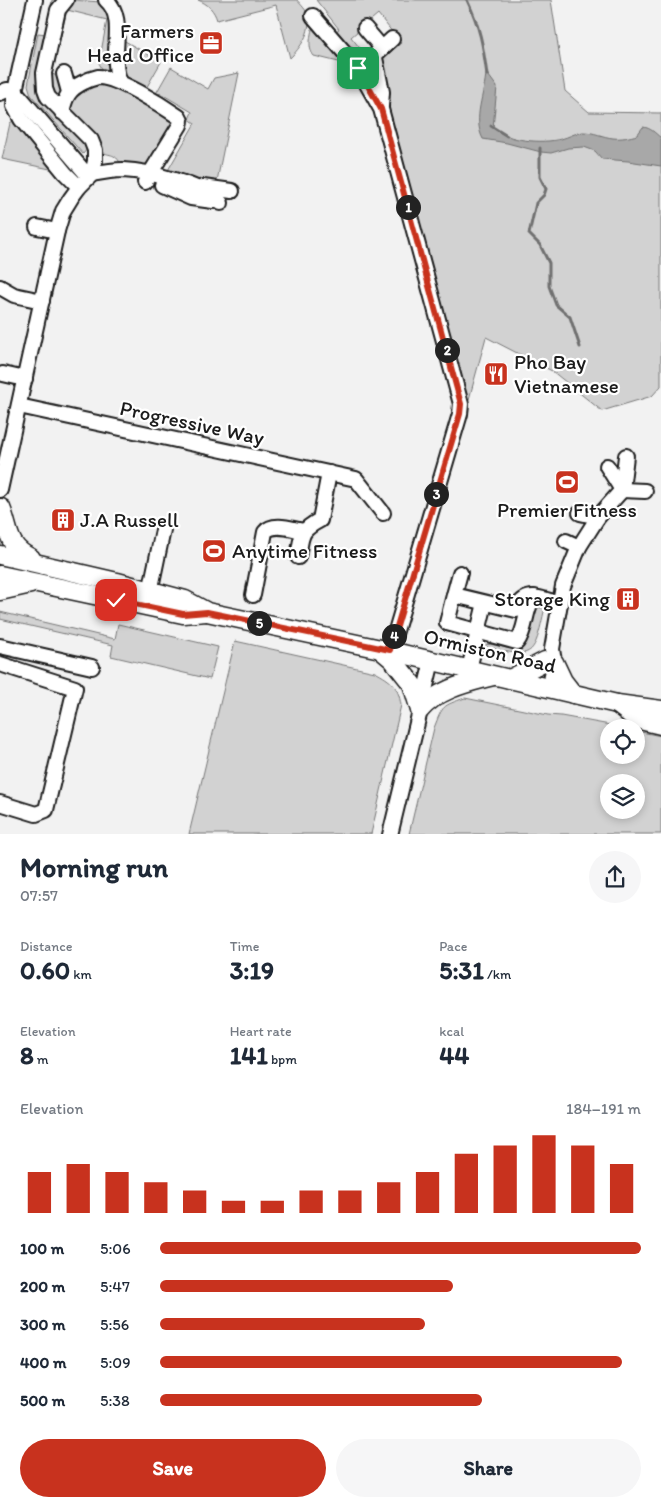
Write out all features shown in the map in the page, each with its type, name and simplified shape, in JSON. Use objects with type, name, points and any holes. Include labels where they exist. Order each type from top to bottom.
[{"type":"main road","points":[[0,505],[11,542],[15,548],[20,553],[47,566]]},
{"type":"main road","name":"Ormiston Road","points":[[0,555],[185,600],[207,612]]},
{"type":"main road","name":"Ormiston Road","points":[[0,575],[183,614],[207,612],[384,649],[617,704],[661,710]]},
{"type":"main road","points":[[0,591],[36,582]]},
{"type":"main road","points":[[384,649],[412,684],[420,710]]},
{"type":"main road","points":[[420,710],[428,701],[450,689],[503,677],[550,657],[562,681],[573,694]]},
{"type":"main road","name":"Ormiston Road","points":[[617,704],[636,719],[661,724]]},
{"type":"street","points":[[35,0],[15,91],[14,106],[22,119],[78,187]]},
{"type":"street","points":[[0,490],[6,434],[19,406],[57,231],[63,211],[78,187],[91,175],[95,156],[91,140],[48,97],[45,89],[44,73],[58,10],[66,0]]},
{"type":"street","points":[[106,0],[113,6],[116,13],[115,62],[120,82]]},
{"type":"street","points":[[313,16],[358,68],[381,109],[461,404],[460,414],[384,649]]},
{"type":"street","points":[[365,28],[387,43],[376,54],[375,63],[382,92],[381,109]]},
{"type":"street","points":[[64,74],[69,92]]},
{"type":"street","points":[[62,112],[65,97],[69,92],[79,84],[98,77],[120,82],[181,118],[180,126],[148,177]]},
{"type":"street","points":[[0,93],[7,90],[15,91],[91,175],[148,177],[197,187],[232,191]]},
{"type":"street","points":[[148,177],[191,198],[217,202],[214,195],[197,187]]},
{"type":"street","points":[[37,227],[57,231]]},
{"type":"street","points":[[0,287],[7,296],[42,301]]},
{"type":"street","points":[[3,374],[25,379]]},
{"type":"street","name":"Progressive Way","points":[[19,406],[356,479],[383,513]]},
{"type":"street","points":[[545,687],[562,586],[573,544],[622,490],[626,456]]},
{"type":"street","points":[[607,466],[622,490]]},
{"type":"street","points":[[298,557],[303,532],[308,526],[320,520],[328,474]]},
{"type":"street","points":[[622,490],[645,491]]},
{"type":"street","points":[[580,513],[598,517]]},
{"type":"street","points":[[253,596],[265,532],[275,526],[303,532]]},
{"type":"street","points":[[150,592],[163,530]]},
{"type":"street","points":[[460,572],[447,623],[514,641],[519,640],[529,603],[534,597]]},
{"type":"street","points":[[454,596],[516,610],[519,603],[525,598],[534,597],[560,604]]},
{"type":"street","points":[[469,669],[485,603]]},
{"type":"street","points":[[0,646],[92,667]]},
{"type":"street","points":[[390,834],[432,661]]},
{"type":"street","points":[[0,664],[74,688],[46,810],[36,814],[0,803]]},
{"type":"shaded area","points":[[52,0],[60,0],[41,76],[83,135],[88,148],[83,154],[31,95],[28,85],[38,33],[46,34]]},
{"type":"shaded area","points":[[72,0],[101,2],[112,17],[109,63],[112,70],[109,74],[102,69],[99,63],[107,20],[67,10],[52,74],[60,77],[63,89],[60,104],[50,90],[48,70],[62,10]]},
{"type":"shaded area","points":[[198,0],[297,0],[307,14],[309,22],[307,34],[290,58],[276,5],[217,20],[210,8]]},
{"type":"shaded area","points":[[316,0],[551,0],[565,91],[589,112],[661,113],[661,386],[652,396],[602,411],[552,371],[486,337],[468,403],[386,117],[380,61],[401,43],[378,14],[351,37],[368,58],[379,95],[332,34],[339,29]]},
{"type":"shaded area","points":[[314,20],[351,65],[314,56],[310,44]]},
{"type":"shaded area","points":[[125,41],[161,62],[144,92],[121,75],[120,49]]},
{"type":"shaded area","points":[[171,67],[208,89],[214,78],[239,73],[216,186],[157,173],[167,172],[195,123],[189,119],[192,112],[160,93],[156,98],[154,97]]},
{"type":"shaded area","points":[[486,72],[497,87],[493,128],[499,132],[516,139],[544,141],[561,139],[583,132],[613,138],[625,138],[637,135],[643,127],[653,131],[661,138],[661,166],[602,159],[595,151],[584,147],[568,148],[551,153],[483,139],[480,131],[479,114]]},
{"type":"shaded area","points":[[100,84],[113,86],[172,121],[173,125],[147,166],[139,168],[122,166],[114,156],[103,152],[96,146],[69,111],[69,103],[79,93],[86,88]]},
{"type":"shaded area","points":[[13,121],[55,170],[2,159],[10,123]]},
{"type":"shaded area","points":[[539,605],[545,607],[534,646],[528,651],[512,653],[482,646],[491,644],[509,649],[518,648],[532,608]]},
{"type":"shaded area","points":[[0,612],[115,639],[118,624],[218,647],[210,679],[111,656],[113,645],[0,619]]},
{"type":"shaded area","points":[[235,641],[375,672],[386,678],[396,689],[401,705],[371,834],[189,834]]},
{"type":"shaded area","points":[[465,698],[548,715],[600,723],[600,764],[645,764],[645,733],[661,736],[661,834],[409,834],[434,728],[439,715],[447,705]]},
{"type":"waterway","points":[[467,0],[480,36],[487,75]]},
{"type":"waterway","points":[[491,126],[507,136]]},
{"type":"waterway","points":[[540,148],[540,177],[546,189],[544,195],[536,203],[529,234],[540,245],[549,263],[549,286],[556,305],[570,317],[580,347]]},
{"type":"place","name":"Farmers Head Office","points":[[211,43]]},
{"type":"place","name":"Pho Bay Vietnamese","points":[[496,374]]},
{"type":"place","name":"Premier Fitness","points":[[567,482]]},
{"type":"place","name":"J.A Russell","points":[[63,520]]},
{"type":"place","name":"Anytime Fitness","points":[[214,551]]},
{"type":"place","name":"Storage King","points":[[628,599]]},
{"type":"route","points":[[116,600],[183,614],[207,612],[390,650],[460,414],[461,404],[381,109],[358,68]]}]
